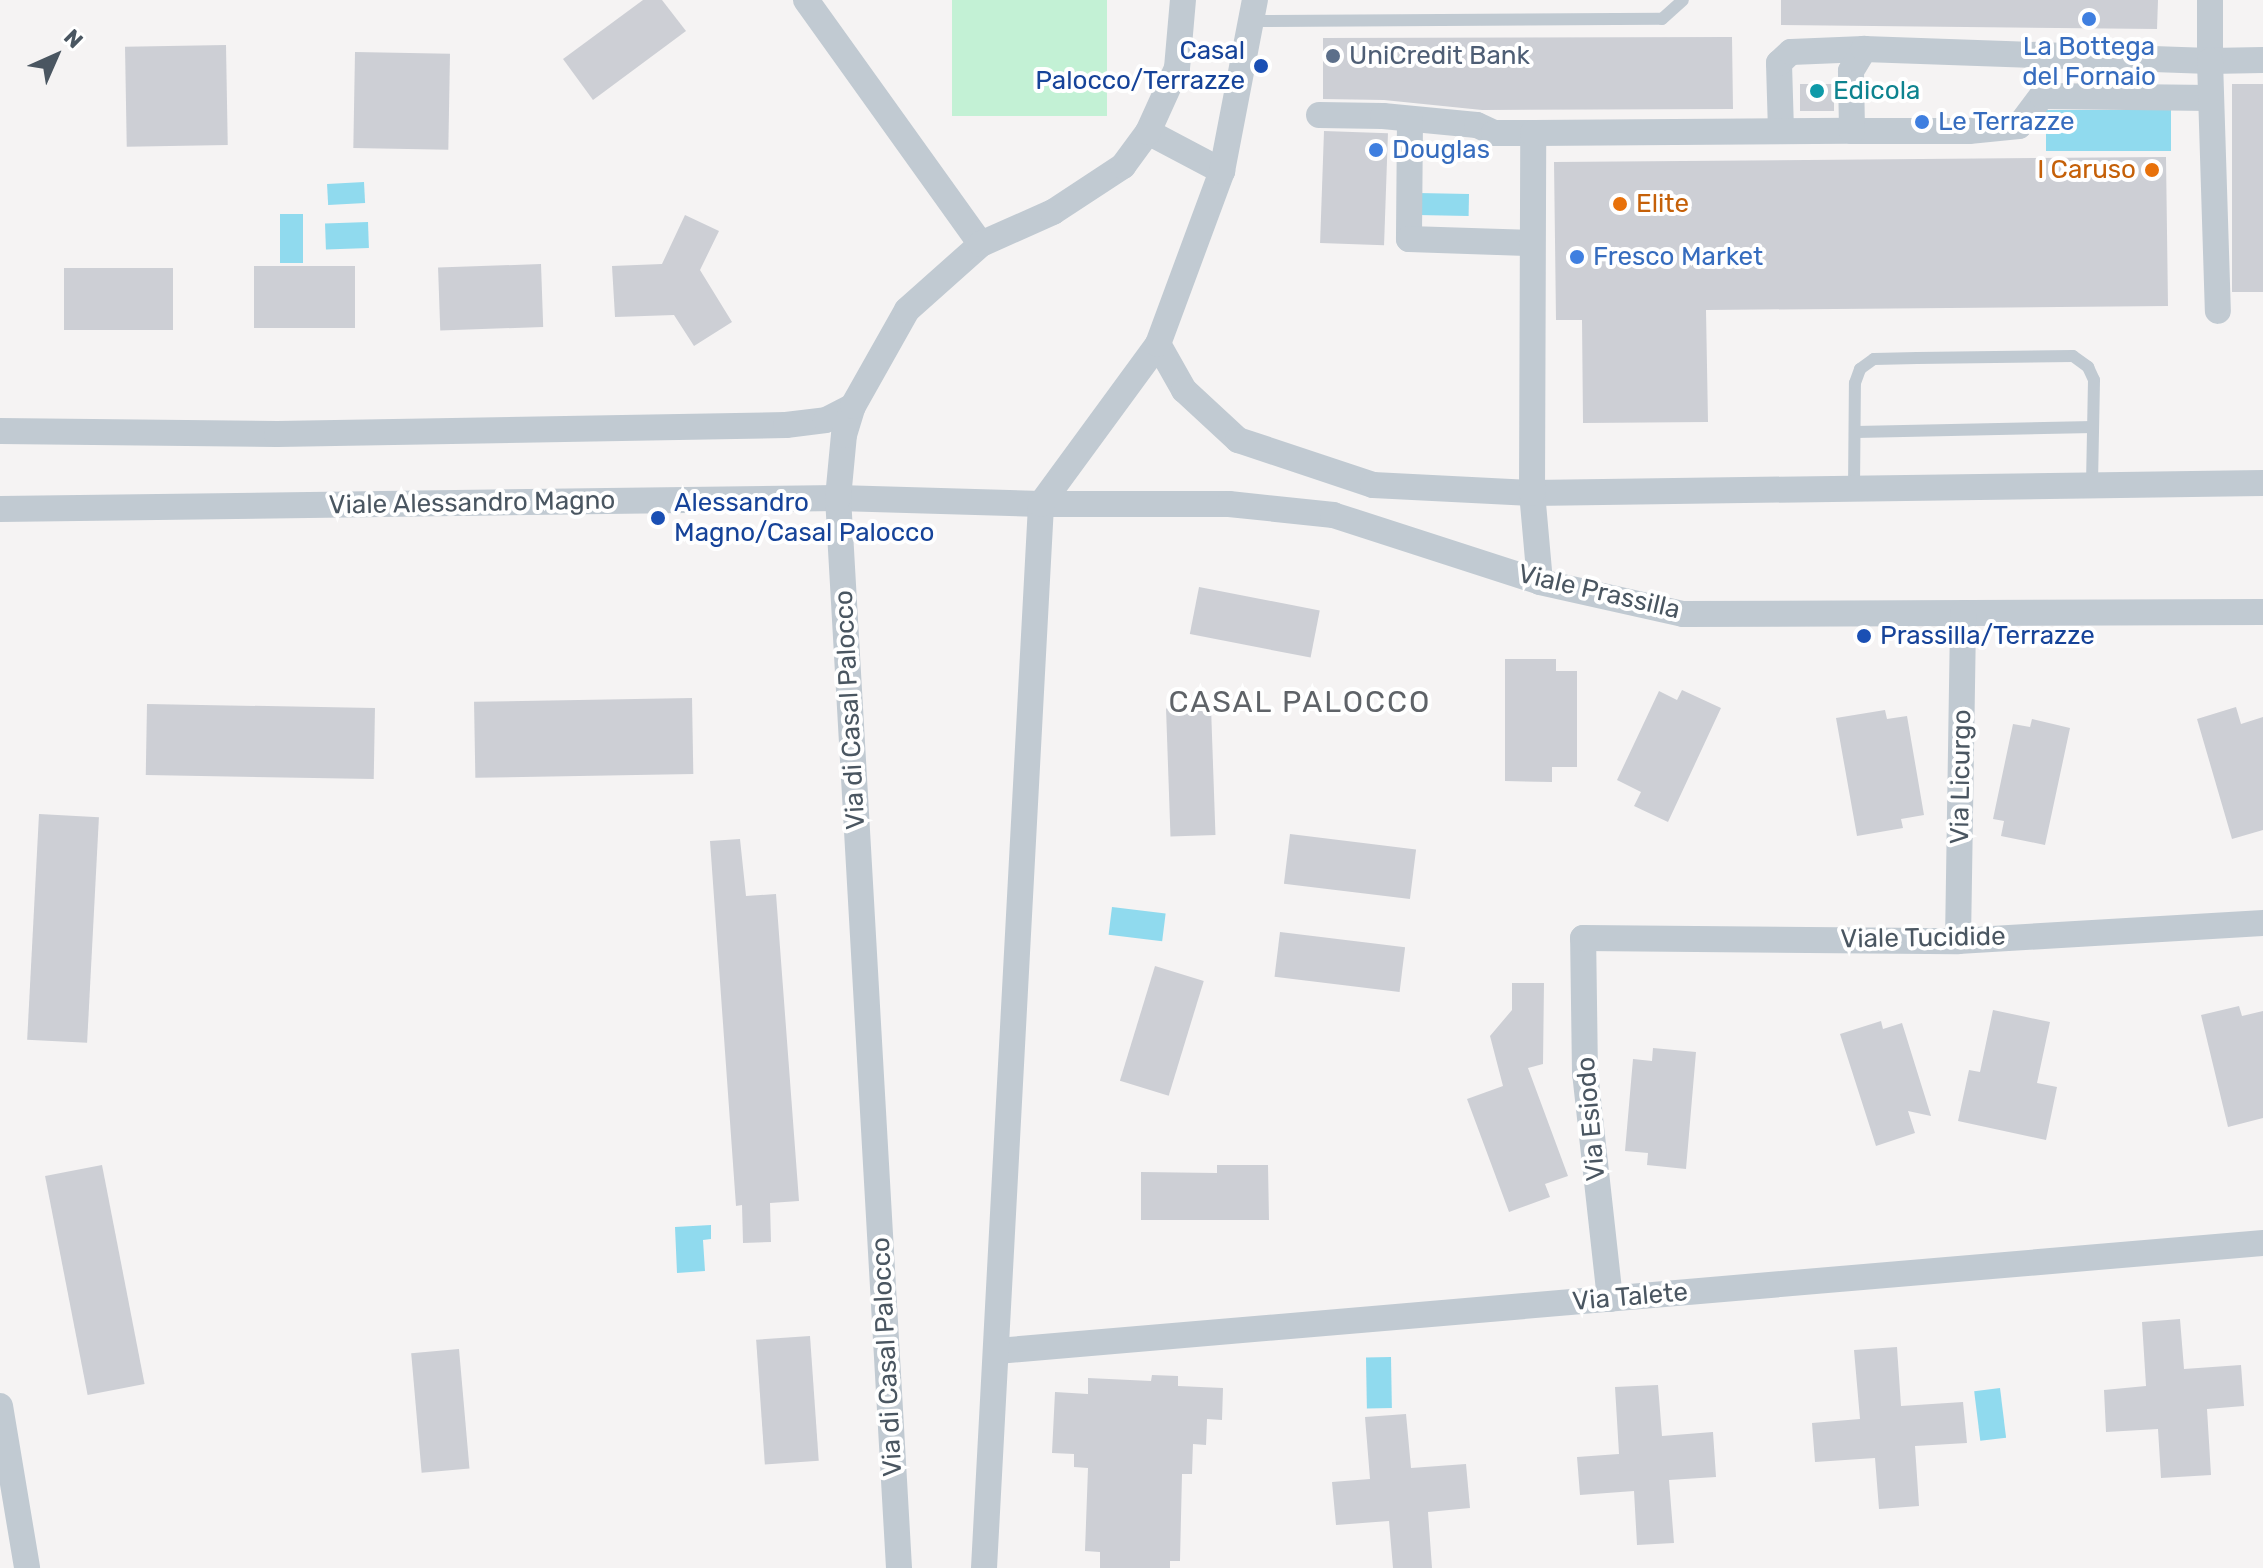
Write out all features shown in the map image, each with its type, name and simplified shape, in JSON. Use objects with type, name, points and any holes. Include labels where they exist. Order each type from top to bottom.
[{"type":"street","points":[[806,0],[981,244]]},
{"type":"street","name":"Via di Casal Palocco","points":[[899,1568],[838,498],[844,435],[853,406],[907,310],[981,244],[1053,212],[1123,166],[1148,132],[1177,68],[1183,0]]},
{"type":"street","points":[[2210,0],[2218,311]]},
{"type":"street","points":[[984,1568],[1041,504],[1158,344],[1222,171],[1254,10]]},
{"type":"street","points":[[1852,131],[1851,71],[1864,49]]},
{"type":"street","points":[[1781,131],[1779,63],[1791,52],[1864,49],[2210,61],[2263,60]]},
{"type":"street","points":[[1319,115],[1477,125],[1494,133],[1969,131],[2019,126],[2042,96],[2211,98]]},
{"type":"street","points":[[1410,119],[1409,239],[1532,243]]},
{"type":"street","points":[[1148,132],[1222,171]]},
{"type":"street","points":[[1533,133],[1532,493],[1540,582]]},
{"type":"street","points":[[1158,344],[1184,390],[1238,440],[1373,485],[1532,493],[2263,483]]},
{"type":"street","points":[[0,431],[277,434],[786,425],[826,420],[853,406]]},
{"type":"street","name":"Viale Alessandro Magno","points":[[0,509],[838,498],[1041,504]]},
{"type":"street","name":"Viale Prassilla","points":[[1041,504],[1229,504],[1333,515],[1540,582],[1683,614],[2263,612]]},
{"type":"street","name":"Via Licurgo","points":[[1958,941],[1963,613]]},
{"type":"street","name":"Viale Tucidide","points":[[1583,938],[1958,941],[2263,923]]},
{"type":"street","name":"Via Esiodo","points":[[1583,938],[1585,1074],[1610,1299]]},
{"type":"street","name":"Via Talete","points":[[997,1351],[2263,1243]]},
{"type":"street","points":[[0,1406],[27,1568]]},
{"type":"lane","points":[[1254,10],[1662,19],[1683,0]]},
{"type":"lane","points":[[1854,489],[1855,383],[1860,369],[1874,359],[2073,356],[2088,367],[2094,380],[2092,486]]},
{"type":"lane","points":[[1856,432],[2093,427]]},
{"type":"green space","points":[[952,0],[1107,0],[1107,116],[952,116]]},
{"type":"water","points":[[2046,110],[2171,110],[2171,151],[2046,151]]},
{"type":"water","points":[[364,182],[365,203],[328,205],[327,184]]},
{"type":"water","points":[[1418,193],[1469,194],[1469,216],[1418,215]]},
{"type":"water","points":[[280,214],[303,214],[303,263],[280,263]]},
{"type":"water","points":[[368,222],[369,248],[326,249],[325,224]]},
{"type":"water","points":[[1112,907],[1166,914],[1162,941],[1109,935]]},
{"type":"water","points":[[711,1225],[711,1239],[703,1240],[705,1271],[677,1273],[675,1227]]},
{"type":"water","points":[[1366,1357],[1391,1357],[1392,1408],[1367,1408]]},
{"type":"water","points":[[2000,1388],[2006,1438],[1980,1441],[1974,1391]]},
{"type":"building","points":[[643,0],[662,0],[686,31],[593,100],[563,59]]},
{"type":"building","points":[[1781,0],[2158,0],[2157,29],[1781,25]]},
{"type":"building","points":[[1732,37],[1733,109],[1482,110],[1384,100],[1323,99],[1323,38]]},
{"type":"building","points":[[226,45],[228,145],[127,147],[125,47]]},
{"type":"building","points":[[355,52],[450,54],[448,150],[353,148]]},
{"type":"building","name":"Edicola","points":[[1800,84],[1834,84],[1834,111],[1800,111]]},
{"type":"building","points":[[2232,84],[2263,84],[2263,292],[2232,292]]},
{"type":"building","points":[[1324,131],[1388,133],[1384,245],[1320,243]]},
{"type":"building","points":[[2166,157],[2168,306],[1706,310],[1708,422],[1583,423],[1582,320],[1556,320],[1554,162]]},
{"type":"building","points":[[685,215],[719,231],[700,270],[732,322],[694,346],[674,315],[615,317],[612,266],[662,264]]},
{"type":"building","points":[[541,264],[543,327],[440,331],[438,268]]},
{"type":"building","points":[[254,266],[355,266],[355,328],[254,328]]},
{"type":"building","points":[[64,268],[173,268],[173,330],[64,330]]},
{"type":"building","points":[[1199,587],[1320,610],[1311,658],[1190,634]]},
{"type":"building","points":[[1505,659],[1556,659],[1556,671],[1577,671],[1577,767],[1552,767],[1552,782],[1505,781]]},
{"type":"building","points":[[1682,690],[1721,708],[1668,822],[1634,806],[1641,792],[1617,780],[1659,691],[1677,700]]},
{"type":"building","points":[[692,698],[693,774],[475,778],[474,702]]},
{"type":"building","points":[[147,704],[375,708],[374,779],[146,775]]},
{"type":"building","points":[[1211,707],[1215,835],[1170,836],[1166,709]]},
{"type":"building","points":[[2236,707],[2241,724],[2263,717],[2263,830],[2232,839],[2197,719]]},
{"type":"building","points":[[1885,710],[1887,719],[1907,716],[1924,815],[1901,819],[1903,828],[1857,836],[1836,718]]},
{"type":"building","points":[[2032,719],[2070,728],[2045,845],[2001,836],[2004,821],[1993,819],[2013,724],[2030,727]]},
{"type":"building","points":[[39,814],[99,817],[87,1043],[27,1040]]},
{"type":"building","points":[[1290,834],[1416,849],[1410,899],[1284,884]]},
{"type":"building","points":[[740,839],[746,896],[776,894],[799,1201],[770,1203],[771,1242],[743,1243],[742,1205],[736,1206],[710,841]]},
{"type":"building","points":[[1280,932],[1405,947],[1400,992],[1275,977]]},
{"type":"building","points":[[1155,966],[1204,981],[1169,1096],[1120,1081]]},
{"type":"building","points":[[1512,983],[1544,983],[1543,1064],[1528,1068],[1568,1176],[1545,1184],[1550,1197],[1509,1212],[1467,1099],[1503,1086],[1490,1036],[1512,1010]]},
{"type":"building","points":[[2239,1006],[2242,1016],[2263,1011],[2263,1118],[2228,1127],[2201,1015]]},
{"type":"building","points":[[1993,1010],[2050,1022],[2037,1083],[2057,1087],[2046,1140],[1958,1121],[1969,1070],[1980,1072]]},
{"type":"building","points":[[1881,1021],[1883,1029],[1902,1023],[1931,1116],[1908,1111],[1915,1133],[1876,1146],[1840,1034]]},
{"type":"building","points":[[1653,1048],[1696,1052],[1686,1169],[1647,1165],[1648,1153],[1625,1151],[1633,1059],[1652,1061]]},
{"type":"building","points":[[102,1165],[145,1384],[88,1395],[45,1176]]},
{"type":"building","points":[[1217,1165],[1268,1165],[1269,1220],[1141,1220],[1141,1172],[1217,1173]]},
{"type":"building","points":[[2180,1319],[2184,1369],[2241,1365],[2244,1406],[2207,1409],[2211,1475],[2161,1478],[2158,1429],[2106,1432],[2104,1390],[2146,1386],[2142,1322]]},
{"type":"building","points":[[810,1336],[819,1461],[765,1464],[756,1340]]},
{"type":"building","points":[[1897,1347],[1901,1406],[1963,1402],[1967,1443],[1915,1446],[1919,1506],[1879,1509],[1875,1458],[1815,1462],[1812,1423],[1860,1419],[1854,1350]]},
{"type":"building","points":[[459,1349],[469,1469],[422,1473],[411,1353]]},
{"type":"building","points":[[1152,1375],[1178,1376],[1178,1386],[1223,1388],[1222,1420],[1207,1419],[1206,1445],[1193,1444],[1192,1474],[1182,1474],[1180,1561],[1170,1561],[1170,1568],[1100,1568],[1100,1552],[1085,1551],[1088,1468],[1074,1467],[1074,1454],[1052,1453],[1055,1392],[1088,1394],[1088,1378],[1151,1381]]},
{"type":"building","points":[[1658,1385],[1662,1436],[1713,1432],[1716,1477],[1669,1480],[1674,1543],[1637,1545],[1634,1491],[1580,1495],[1577,1457],[1619,1454],[1615,1387]]},
{"type":"building","points":[[1406,1414],[1411,1468],[1466,1464],[1470,1508],[1428,1512],[1432,1568],[1393,1568],[1389,1521],[1336,1525],[1332,1482],[1370,1479],[1365,1417]]},
{"type":"place","name":"La Bottega del Fornaio","points":[[2089,19]]},
{"type":"place","name":"UniCredit Bank","points":[[1333,56]]},
{"type":"place","name":"Casal Palocco/Terrazze","points":[[1261,66]]},
{"type":"place","name":"Edicola","points":[[1817,91]]},
{"type":"place","name":"Le Terrazze","points":[[1922,122]]},
{"type":"place","name":"Douglas","points":[[1376,150]]},
{"type":"place","name":"I Caruso","points":[[2152,170]]},
{"type":"place","name":"Elite","points":[[1620,204]]},
{"type":"place","name":"Fresco Market","points":[[1577,257]]},
{"type":"place","name":"Alessandro Magno/Casal Palocco","points":[[658,518]]},
{"type":"place","name":"Prassilla/Terrazze","points":[[1864,636]]},
{"type":"district","name":"CASAL PALOCCO","points":[[1300,702]]}]
